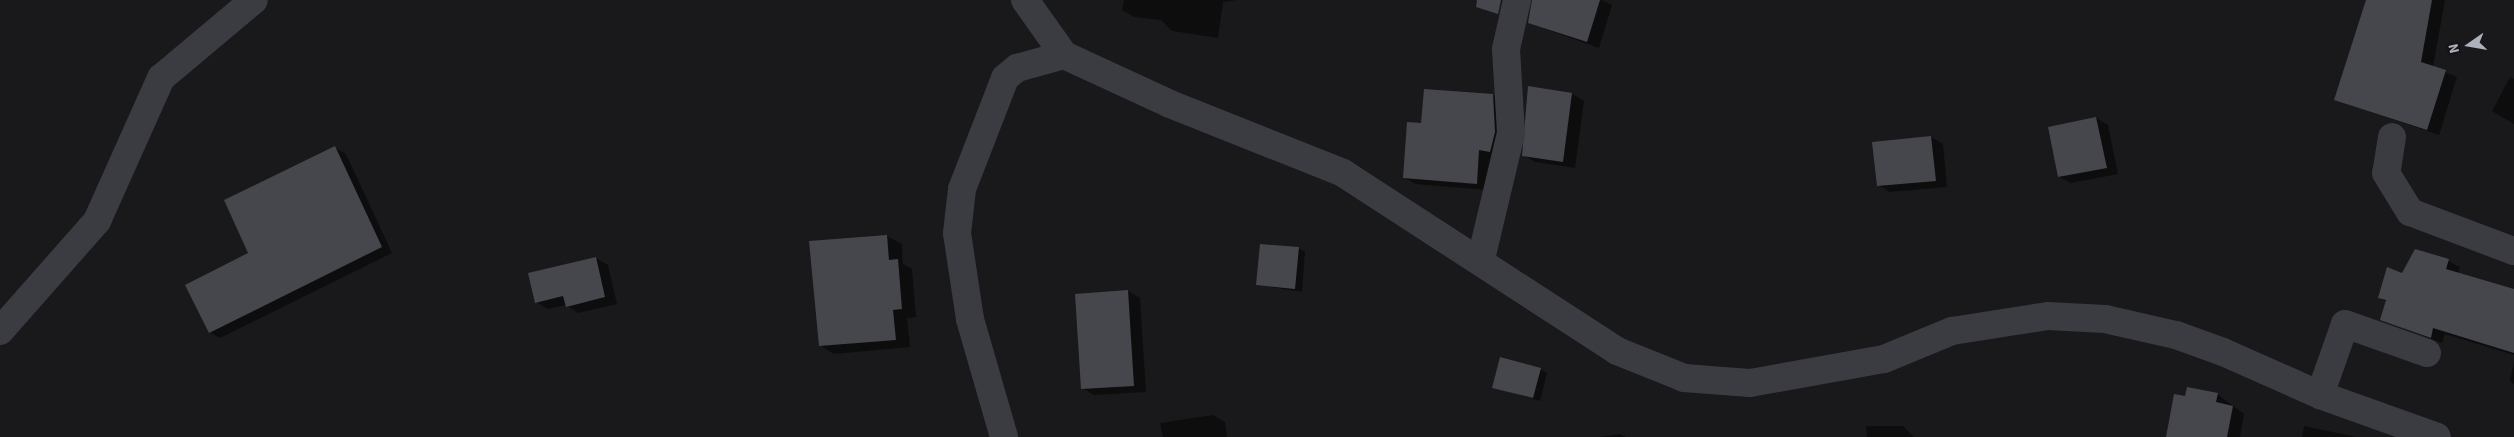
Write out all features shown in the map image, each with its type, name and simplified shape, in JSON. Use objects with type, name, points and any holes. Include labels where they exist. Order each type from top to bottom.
[{"type":"street","points":[[0,331],[97,221],[161,78],[254,0]]},
{"type":"street","points":[[1024,0],[1064,55],[1170,104],[1343,173],[1481,259],[1618,351],[1684,378],[1750,383],[1884,359],[1952,331],[2048,316],[2105,319],[2176,335],[2320,395],[2437,437]]},
{"type":"street","points":[[1481,259],[1511,133],[1506,49],[1517,0]]},
{"type":"street","points":[[1004,437],[970,319],[957,233],[962,188],[1005,78],[1017,68],[1064,55]]},
{"type":"street","points":[[2392,137],[2386,173],[2410,212],[2514,251]]},
{"type":"street","points":[[2320,395],[2345,324],[2427,353]]},
{"type":"building","points":[[1477,0],[1501,0],[1498,14],[1476,7]]},
{"type":"building","points":[[1532,0],[1600,0],[1587,42],[1528,23]]},
{"type":"building","points":[[2366,0],[2432,0],[2421,62],[2446,70],[2427,130],[2334,100]]},
{"type":"building","points":[[1528,86],[1572,93],[1563,162],[1522,156]]},
{"type":"building","points":[[1424,89],[1493,94],[1495,132],[1490,152],[1479,150],[1477,184],[1403,178],[1407,122],[1421,123]]},
{"type":"building","points":[[2096,117],[2107,168],[2058,177],[2048,127]]},
{"type":"building","points":[[1931,136],[1936,181],[1877,186],[1872,142]]},
{"type":"building","points":[[335,146],[382,247],[209,333],[185,285],[248,253],[224,200]]},
{"type":"building","points":[[887,235],[889,260],[898,259],[902,309],[893,310],[896,340],[819,346],[809,241]]},
{"type":"building","points":[[1260,244],[1299,247],[1295,289],[1256,285]]},
{"type":"building","points":[[2415,249],[2449,259],[2446,269],[2514,289],[2514,353],[2433,328],[2431,338],[2380,320],[2386,300],[2378,298],[2387,267],[2402,273]]},
{"type":"building","points":[[596,257],[605,297],[566,307],[563,296],[535,303],[528,273]]},
{"type":"building","points":[[1128,290],[1134,386],[1081,389],[1075,294]]},
{"type":"building","points":[[1500,357],[1541,368],[1533,398],[1492,388]]},
{"type":"building","points":[[2187,387],[2218,393],[2216,402],[2233,406],[2227,437],[2166,437],[2174,394],[2185,396]]}]
